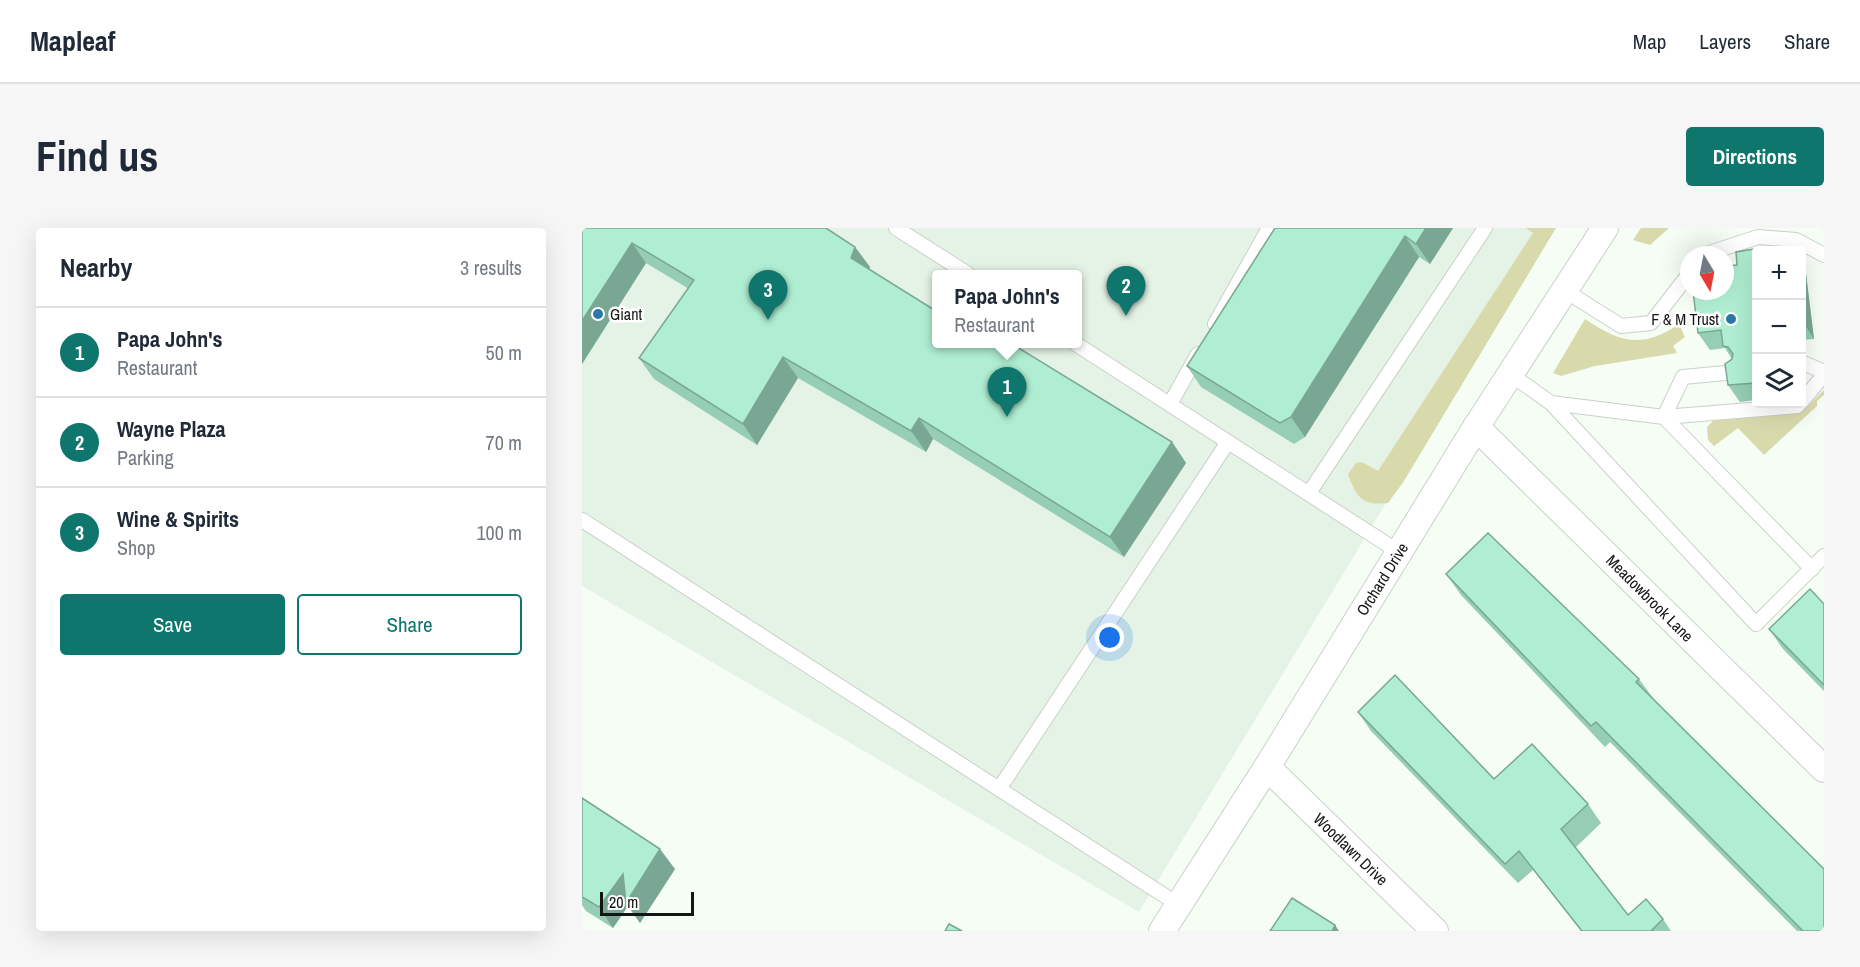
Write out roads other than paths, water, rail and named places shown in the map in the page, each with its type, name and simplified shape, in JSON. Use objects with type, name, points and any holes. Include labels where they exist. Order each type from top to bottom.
[{"type":"street","name":"Orchard Drive","points":[[1162,931],[1267,767],[1476,427],[1605,228]]},
{"type":"street","name":"Meadowbrook Lane","points":[[1476,427],[1824,770]]},
{"type":"street","name":"Woodlawn Drive","points":[[1267,767],[1435,931]]},
{"type":"lane","points":[[896,228],[962,270]]},
{"type":"lane","points":[[1170,404],[1269,228]]},
{"type":"lane","points":[[1309,493],[1485,228]]},
{"type":"lane","points":[[1730,246],[1758,237],[1796,240],[1824,255]]},
{"type":"lane","points":[[1564,290],[1621,326],[1651,323],[1680,286]]},
{"type":"lane","points":[[1082,348],[1399,552]]},
{"type":"lane","points":[[1806,364],[1824,374],[1806,395]]},
{"type":"lane","points":[[1664,417],[1683,377],[1736,372]]},
{"type":"lane","points":[[1510,374],[1551,403],[1756,624],[1824,556]]},
{"type":"lane","points":[[1551,403],[1664,417],[1773,408]]},
{"type":"lane","points":[[1664,417],[1812,569]]},
{"type":"lane","points":[[999,789],[1228,442]]},
{"type":"lane","points":[[582,520],[1179,905]]},
{"type":"place","name":"Giant","points":[[598,314]]},
{"type":"place","name":"Wayne Plaza","points":[[1126,316]]},
{"type":"place","name":"F & M Trust","points":[[1731,319]]},
{"type":"place","name":"Wine & Spirits","points":[[768,320]]},
{"type":"place","name":"Papa John's","points":[[1007,417]]}]
